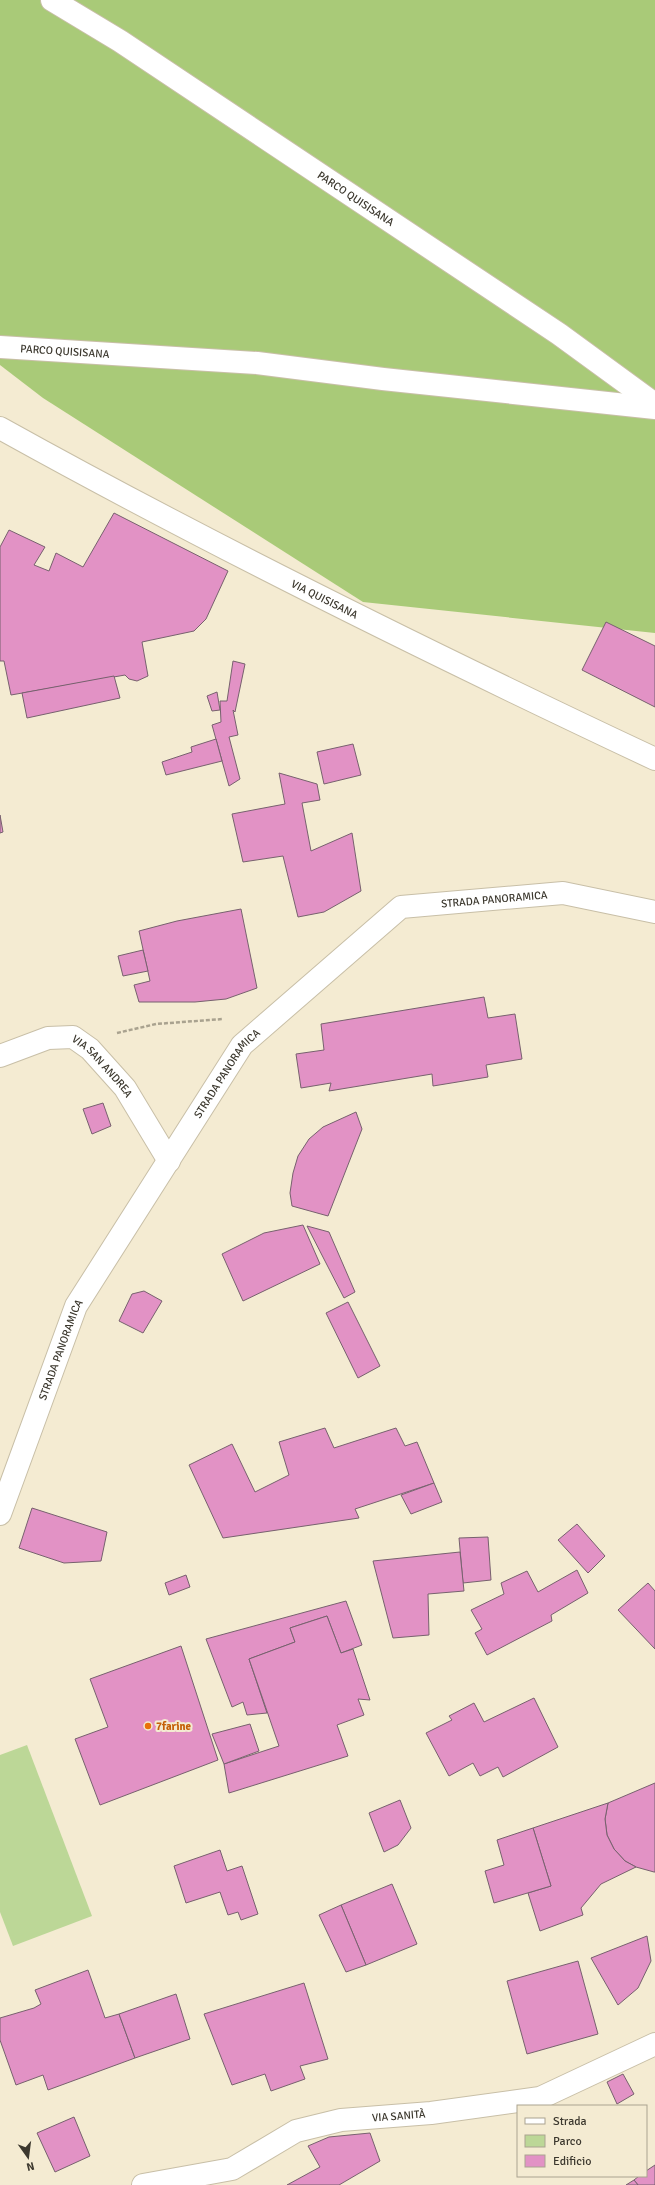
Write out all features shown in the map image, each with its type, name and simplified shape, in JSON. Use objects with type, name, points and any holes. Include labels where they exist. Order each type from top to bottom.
[{"type":"street","name":"PARCO QUISISANA","points":[[52,0],[120,41],[546,326],[655,404]]},
{"type":"street","name":"PARCO QUISISANA","points":[[0,347],[256,363],[383,379],[655,408]]},
{"type":"street","name":"VIA QUISISANA","points":[[0,428],[116,492],[349,611],[468,671],[655,759]]},
{"type":"street","name":"STRADA PANORAMICA","points":[[0,1514],[76,1306],[242,1045],[401,908],[563,893],[655,912]]},
{"type":"street","name":"VIA SAN ANDREA","points":[[0,1056],[48,1038],[73,1038],[80,1042],[90,1049],[125,1088],[169,1161]]},
{"type":"street","name":"VIA SANITÀ","points":[[143,2185],[214,2179],[296,2131],[334,2122],[431,2112],[540,2098],[655,2044]]},
{"type":"path","points":[[80,1042],[156,1024],[221,1020]]},
{"type":"green space","points":[[0,0],[655,0],[655,633],[363,602],[43,398],[0,365]]},
{"type":"green space","points":[[27,1745],[92,1916],[13,1946],[0,1912],[0,1755]]},
{"type":"building","points":[[114,513],[228,571],[206,619],[194,631],[142,642],[148,676],[137,681],[129,679],[125,675],[11,695],[4,661],[0,661],[0,547],[9,530],[45,547],[34,565],[49,571],[56,553],[83,567]]},
{"type":"building","points":[[606,622],[655,646],[655,707],[582,670]]},
{"type":"building","points":[[233,661],[245,664],[235,712],[233,710],[238,735],[229,737],[240,779],[229,786],[212,725],[221,722],[220,701],[227,701]]},
{"type":"building","points":[[114,676],[120,698],[27,718],[22,693]]},
{"type":"building","points":[[217,692],[220,710],[212,711],[207,696]]},
{"type":"building","points":[[216,739],[222,761],[166,775],[162,762],[192,752],[191,747]]},
{"type":"building","points":[[353,744],[361,775],[324,784],[317,752]]},
{"type":"building","points":[[279,773],[317,784],[320,800],[302,803],[311,851],[352,833],[361,891],[324,912],[298,917],[283,856],[243,862],[232,814],[285,804]]},
{"type":"building","points":[[0,815],[3,832],[0,833]]},
{"type":"building","points":[[241,909],[257,988],[226,999],[195,1002],[139,1002],[134,985],[150,981],[139,931],[177,921]]},
{"type":"building","points":[[143,950],[148,971],[123,976],[118,956]]},
{"type":"building","points":[[484,997],[488,1018],[515,1014],[522,1059],[486,1065],[488,1077],[433,1086],[432,1074],[329,1091],[331,1083],[301,1088],[296,1054],[324,1050],[321,1024]]},
{"type":"building","points":[[103,1103],[111,1126],[92,1134],[83,1109]]},
{"type":"building","points":[[356,1112],[362,1129],[328,1216],[292,1206],[290,1193],[293,1173],[298,1156],[309,1139],[323,1127]]},
{"type":"building","points":[[303,1225],[320,1264],[243,1301],[222,1254],[264,1233]]},
{"type":"building","points":[[307,1226],[329,1232],[355,1292],[344,1298]]},
{"type":"building","points":[[144,1291],[162,1301],[143,1333],[119,1321],[132,1294]]},
{"type":"building","points":[[348,1302],[380,1366],[358,1378],[326,1313]]},
{"type":"building","points":[[325,1428],[334,1448],[396,1428],[405,1446],[417,1442],[434,1483],[355,1509],[359,1518],[223,1538],[189,1465],[232,1444],[255,1492],[289,1475],[279,1442]]},
{"type":"building","points":[[434,1483],[442,1502],[411,1514],[401,1495]]},
{"type":"building","points":[[32,1508],[107,1532],[101,1561],[64,1563],[19,1548]]},
{"type":"building","points":[[577,1524],[605,1556],[588,1573],[558,1540]]},
{"type":"building","points":[[488,1537],[491,1580],[463,1583],[459,1538]]},
{"type":"building","points":[[460,1552],[464,1591],[428,1594],[429,1635],[393,1638],[373,1561]]},
{"type":"building","points":[[577,1570],[588,1593],[551,1615],[552,1621],[487,1655],[475,1633],[482,1629],[471,1610],[504,1594],[501,1583],[527,1571],[538,1592]]},
{"type":"building","points":[[186,1575],[190,1587],[169,1595],[165,1583]]},
{"type":"building","points":[[648,1583],[655,1591],[655,1649],[618,1610]]},
{"type":"building","points":[[346,1601],[362,1645],[341,1653],[327,1616],[290,1628],[295,1642],[249,1659],[267,1713],[247,1715],[243,1702],[232,1707],[206,1639]]},
{"type":"building","points":[[327,1616],[341,1653],[353,1649],[370,1700],[358,1699],[364,1715],[337,1725],[348,1756],[229,1793],[224,1764],[279,1746],[249,1659],[295,1642],[290,1628]]},
{"type":"building","points":[[181,1646],[218,1760],[100,1805],[75,1739],[108,1727],[90,1679]]},
{"type":"building","points":[[534,1698],[558,1747],[503,1777],[498,1767],[480,1776],[473,1763],[449,1776],[426,1733],[452,1720],[449,1716],[474,1703],[484,1722]]},
{"type":"building","points":[[250,1724],[259,1751],[224,1764],[212,1734]]},
{"type":"building","points":[[655,1783],[654,1872],[636,1867],[625,1861],[614,1849],[607,1835],[605,1819],[608,1803]]},
{"type":"building","points":[[400,1800],[411,1828],[398,1845],[384,1852],[369,1813]]},
{"type":"building","points":[[608,1803],[605,1819],[607,1835],[614,1849],[625,1861],[636,1867],[601,1884],[581,1908],[583,1915],[540,1931],[528,1893],[551,1886],[533,1828]]},
{"type":"building","points":[[533,1828],[551,1886],[494,1903],[485,1871],[504,1865],[497,1840]]},
{"type":"building","points":[[220,1850],[227,1871],[242,1866],[258,1914],[241,1920],[238,1912],[228,1915],[220,1892],[186,1903],[174,1866]]},
{"type":"building","points":[[392,1884],[417,1944],[366,1965],[341,1905]]},
{"type":"building","points":[[341,1905],[366,1965],[346,1972],[319,1915]]},
{"type":"building","points":[[647,1936],[651,1961],[638,1988],[618,2005],[591,1958]]},
{"type":"building","points":[[578,1961],[598,2034],[527,2054],[507,1981]]},
{"type":"building","points":[[88,1970],[105,2018],[119,2014],[135,2058],[48,2090],[43,2075],[16,2085],[0,2040],[0,2018],[34,2008],[41,2004],[35,1990]]},
{"type":"building","points":[[304,1983],[328,2059],[300,2066],[305,2079],[271,2091],[265,2074],[232,2085],[204,2014]]},
{"type":"building","points":[[176,1994],[190,2039],[135,2058],[119,2014]]},
{"type":"building","points":[[623,2074],[634,2094],[617,2104],[607,2082]]},
{"type":"building","points":[[74,2117],[90,2156],[55,2172],[37,2133]]},
{"type":"building","points":[[370,2133],[380,2161],[339,2185],[287,2185],[320,2167],[308,2146],[329,2137]]},
{"type":"building","points":[[655,2165],[655,2185],[638,2185],[634,2180],[638,2177],[647,2177],[647,2170]]},
{"type":"building","points":[[634,2180],[638,2185],[626,2185]]},
{"type":"place","name":"7farine","points":[[148,1726]]}]
